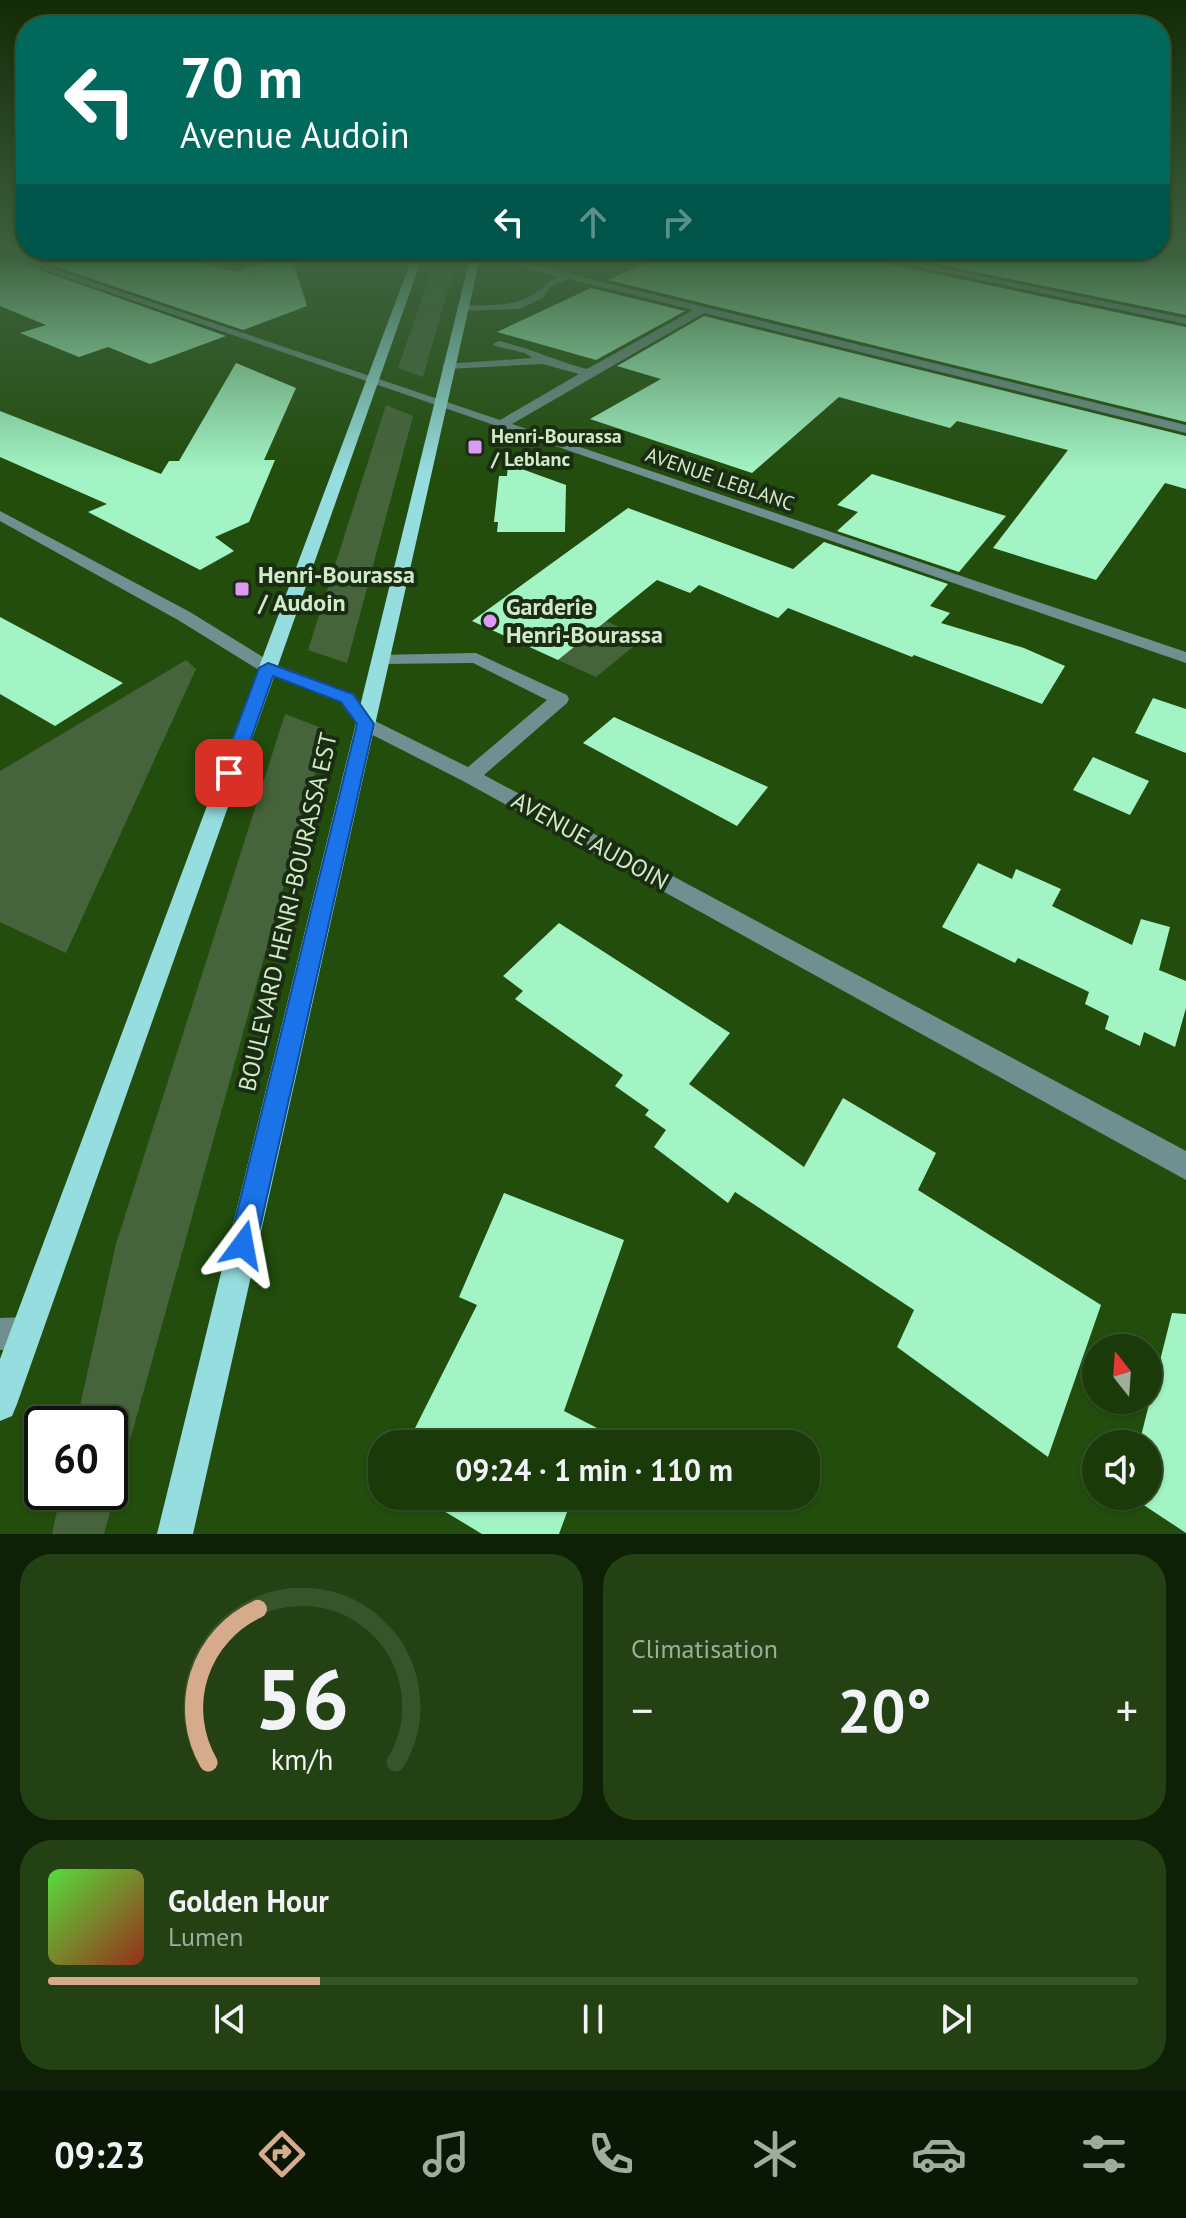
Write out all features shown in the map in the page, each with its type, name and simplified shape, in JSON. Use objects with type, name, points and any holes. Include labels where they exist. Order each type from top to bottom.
[{"type":"main road","points":[[0,1404],[13,1333],[268,668],[391,330]]},
{"type":"main road","name":"BOULEVARD HENRI-BOURASSA EST","points":[[175,1534],[382,659],[456,330]]},
{"type":"street","name":"AVENUE LEBLANC","points":[[224,330],[1186,658]]},
{"type":"street","points":[[500,425],[666,330]]},
{"type":"street","points":[[786,330],[1186,429]]},
{"type":"street","points":[[499,344],[529,351],[543,361]]},
{"type":"street","points":[[448,366],[543,361],[589,373]]},
{"type":"street","name":"AVENUE AUDOIN","points":[[0,515],[184,616],[268,668],[347,698],[366,724],[470,776],[1186,1166]]},
{"type":"street","points":[[382,659],[476,658],[560,699],[470,776]]},
{"type":"green space","points":[[411,330],[437,330],[423,377],[398,368]]},
{"type":"green space","points":[[386,405],[413,416],[347,663],[308,650]]},
{"type":"green space","points":[[606,621],[644,638],[596,677],[558,660]]},
{"type":"green space","points":[[186,660],[196,669],[66,953],[0,922],[0,771]]},
{"type":"green space","points":[[285,714],[327,730],[128,1447],[128,1406],[80,1406],[116,1244]]},
{"type":"green space","points":[[57,1510],[111,1510],[104,1534],[52,1534]]},
{"type":"building","points":[[31,330],[208,330],[226,336],[150,364],[108,347],[79,357],[20,333]]},
{"type":"building","points":[[502,330],[651,330],[596,360],[497,332]]},
{"type":"building","points":[[680,330],[759,330],[1186,436],[1186,489],[1165,483],[1096,580],[993,548],[1068,450],[957,421],[950,428],[839,397],[752,473],[590,419],[661,379],[617,366]]},
{"type":"building","points":[[810,330],[1186,330],[1186,422]]},
{"type":"building","points":[[236,363],[296,388],[264,460],[275,460],[249,522],[215,537],[234,551],[200,570],[88,512],[107,504],[0,457],[0,411],[161,474],[169,461],[179,461]]},
{"type":"building","points":[[508,464],[566,485],[565,532],[497,532],[498,522],[494,522],[499,476],[507,476]]},
{"type":"building","points":[[872,474],[1006,516],[959,572],[837,531],[858,512],[837,505]]},
{"type":"building","points":[[628,508],[793,569],[824,542],[948,584],[930,606],[950,613],[941,623],[1024,648],[1065,666],[1042,704],[788,608],[778,618],[699,585],[690,593],[657,580],[558,660],[472,621]]},
{"type":"building","points":[[0,617],[123,683],[55,726],[0,694]]},
{"type":"building","points":[[1153,698],[1186,709],[1186,753],[1135,733]]},
{"type":"building","points":[[614,717],[768,787],[737,826],[583,743]]},
{"type":"building","points":[[1093,757],[1149,781],[1130,815],[1073,790]]},
{"type":"building","points":[[978,863],[1012,879],[1016,869],[1061,889],[1052,906],[1132,945],[1141,919],[1170,927],[1159,970],[1186,981],[1186,1008],[1175,1047],[1144,1032],[1140,1046],[1105,1029],[1109,1016],[1085,1004],[1089,992],[1018,958],[1015,963],[942,927]]},
{"type":"building","points":[[559,923],[730,1033],[689,1084],[804,1167],[843,1098],[936,1153],[918,1190],[1101,1305],[1091,1334],[1082,1334],[1082,1359],[1048,1457],[897,1347],[914,1310],[735,1192],[728,1203],[654,1147],[666,1130],[645,1115],[649,1110],[615,1086],[623,1075],[515,999],[523,991],[503,976]]},
{"type":"building","points":[[504,1193],[624,1240],[564,1411],[599,1430],[414,1430],[477,1305],[459,1297]]},
{"type":"building","points":[[1172,1313],[1186,1314],[1186,1533],[1151,1510],[1162,1510],[1162,1430],[1143,1430],[1147,1414],[1162,1414],[1162,1353]]},
{"type":"building","points":[[442,1510],[568,1510],[559,1534],[482,1534]]},
{"type":"place","name":"Henri-Bourassa / Leblanc","points":[[475,447]]},
{"type":"place","name":"Henri-Bourassa / Audoin","points":[[242,589]]},
{"type":"place","name":"Garderie Henri-Bourassa","points":[[490,621]]},
{"type":"route","points":[[229,773],[268,668],[347,698],[366,724],[243,1245]]}]
